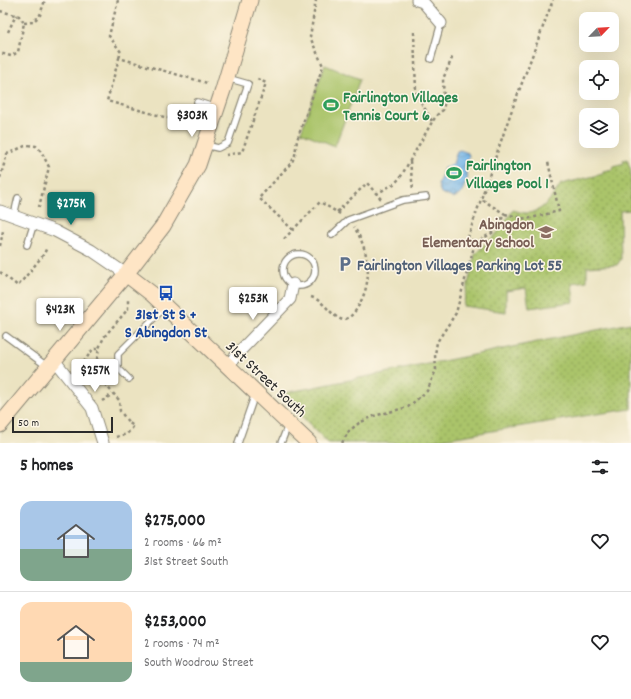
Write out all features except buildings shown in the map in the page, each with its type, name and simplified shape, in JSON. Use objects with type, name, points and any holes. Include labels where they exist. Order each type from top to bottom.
[{"type":"street","points":[[0,425],[126,274],[163,226],[198,165],[250,0]]},
{"type":"street","points":[[416,0],[423,2],[441,23]]},
{"type":"street","name":"31st Street South","points":[[0,211],[55,231],[91,250],[126,274],[152,294],[309,443]]},
{"type":"street","points":[[228,366],[238,353],[290,299],[293,284]]},
{"type":"street","points":[[51,364],[92,408],[103,443]]},
{"type":"lane","points":[[431,59],[441,23]]},
{"type":"lane","points":[[204,145],[218,148],[228,143],[248,84],[226,78]]},
{"type":"lane","points":[[197,102],[217,108]]},
{"type":"lane","points":[[332,235],[348,220],[403,200],[426,197]]},
{"type":"lane","points":[[14,215],[18,198]]},
{"type":"lane","points":[[27,245],[34,223]]},
{"type":"lane","points":[[302,254],[311,259],[315,268],[312,278],[305,284],[293,284],[284,273],[285,263],[292,256],[302,254]]},
{"type":"lane","points":[[128,379],[118,368],[118,354],[165,307]]},
{"type":"lane","points":[[6,336],[51,364]]},
{"type":"lane","points":[[238,443],[256,392]]},
{"type":"lane","points":[[280,443],[289,423]]},
{"type":"path","points":[[24,23],[33,22],[40,15],[45,0]]},
{"type":"path","points":[[118,0],[109,36],[121,52],[107,101],[193,125]]},
{"type":"path","points":[[293,230],[259,198],[292,162],[295,155],[297,140],[323,66],[310,37],[316,0]]},
{"type":"path","points":[[475,243],[468,237],[510,115],[553,0]]},
{"type":"path","points":[[0,11],[19,16],[24,23],[18,52],[11,56],[0,54]]},
{"type":"path","points":[[8,32],[16,15]]},
{"type":"path","points":[[414,32],[416,92],[419,101],[430,116],[432,122]]},
{"type":"path","points":[[376,194],[394,184],[400,178],[432,122],[442,110],[444,106],[443,79],[453,56]]},
{"type":"path","points":[[119,58],[207,83]]},
{"type":"path","points":[[219,157],[242,152],[266,83],[252,77]]},
{"type":"path","points":[[0,178],[7,154],[27,145],[36,146],[41,151],[48,167],[39,207]]},
{"type":"path","points":[[410,160],[413,199]]},
{"type":"path","points":[[481,199],[505,214],[527,219],[559,211],[548,162]]},
{"type":"path","points":[[337,212],[366,183],[387,206]]},
{"type":"path","points":[[284,239],[320,202],[348,220],[359,234],[368,260],[367,287],[363,298],[350,318],[344,320],[338,318],[318,299],[311,297]]},
{"type":"path","points":[[342,443],[349,431],[359,423],[374,416],[408,407],[427,391],[436,370],[435,355],[437,342],[456,313],[475,243],[492,233],[505,214]]},
{"type":"path","points":[[0,246],[4,231]]},
{"type":"path","points":[[0,272],[18,286],[44,254],[47,247]]},
{"type":"path","points":[[78,363],[83,363],[93,349],[98,349]]},
{"type":"path","points":[[101,402],[113,394]]},
{"type":"green space","name":"Fairlington Villages Tennis Court 6","points":[[325,65],[360,79],[335,146],[301,132]]},
{"type":"green space","points":[[627,159],[631,171],[631,210],[620,211],[621,259],[617,265],[587,267],[587,281],[572,283],[574,302],[529,308],[526,288],[506,291],[506,312],[463,306],[475,254],[499,231],[513,210],[526,213],[538,210],[555,194],[561,184],[603,174],[603,171],[614,169],[613,166],[624,163],[623,160]]},
{"type":"green space","points":[[631,323],[631,409],[419,443],[328,443],[280,394]]},
{"type":"water","name":"Fairlington Villages Pool 1","points":[[460,150],[468,153],[469,156],[464,168],[468,177],[461,194],[453,198],[441,193],[438,185],[444,168],[453,164],[457,151]]},
{"type":"place","name":"Fairlington Villages Tennis Court 6","points":[[331,105]]},
{"type":"place","name":"Fairlington Villages Pool 1","points":[[454,173]]},
{"type":"place","name":"Abingdon Elementary School","points":[[546,232]]},
{"type":"place","name":"Fairlington Villages Parking Lot 55","points":[[345,264]]},
{"type":"place","name":"31st St S + S Abingdon St","points":[[166,293]]}]
